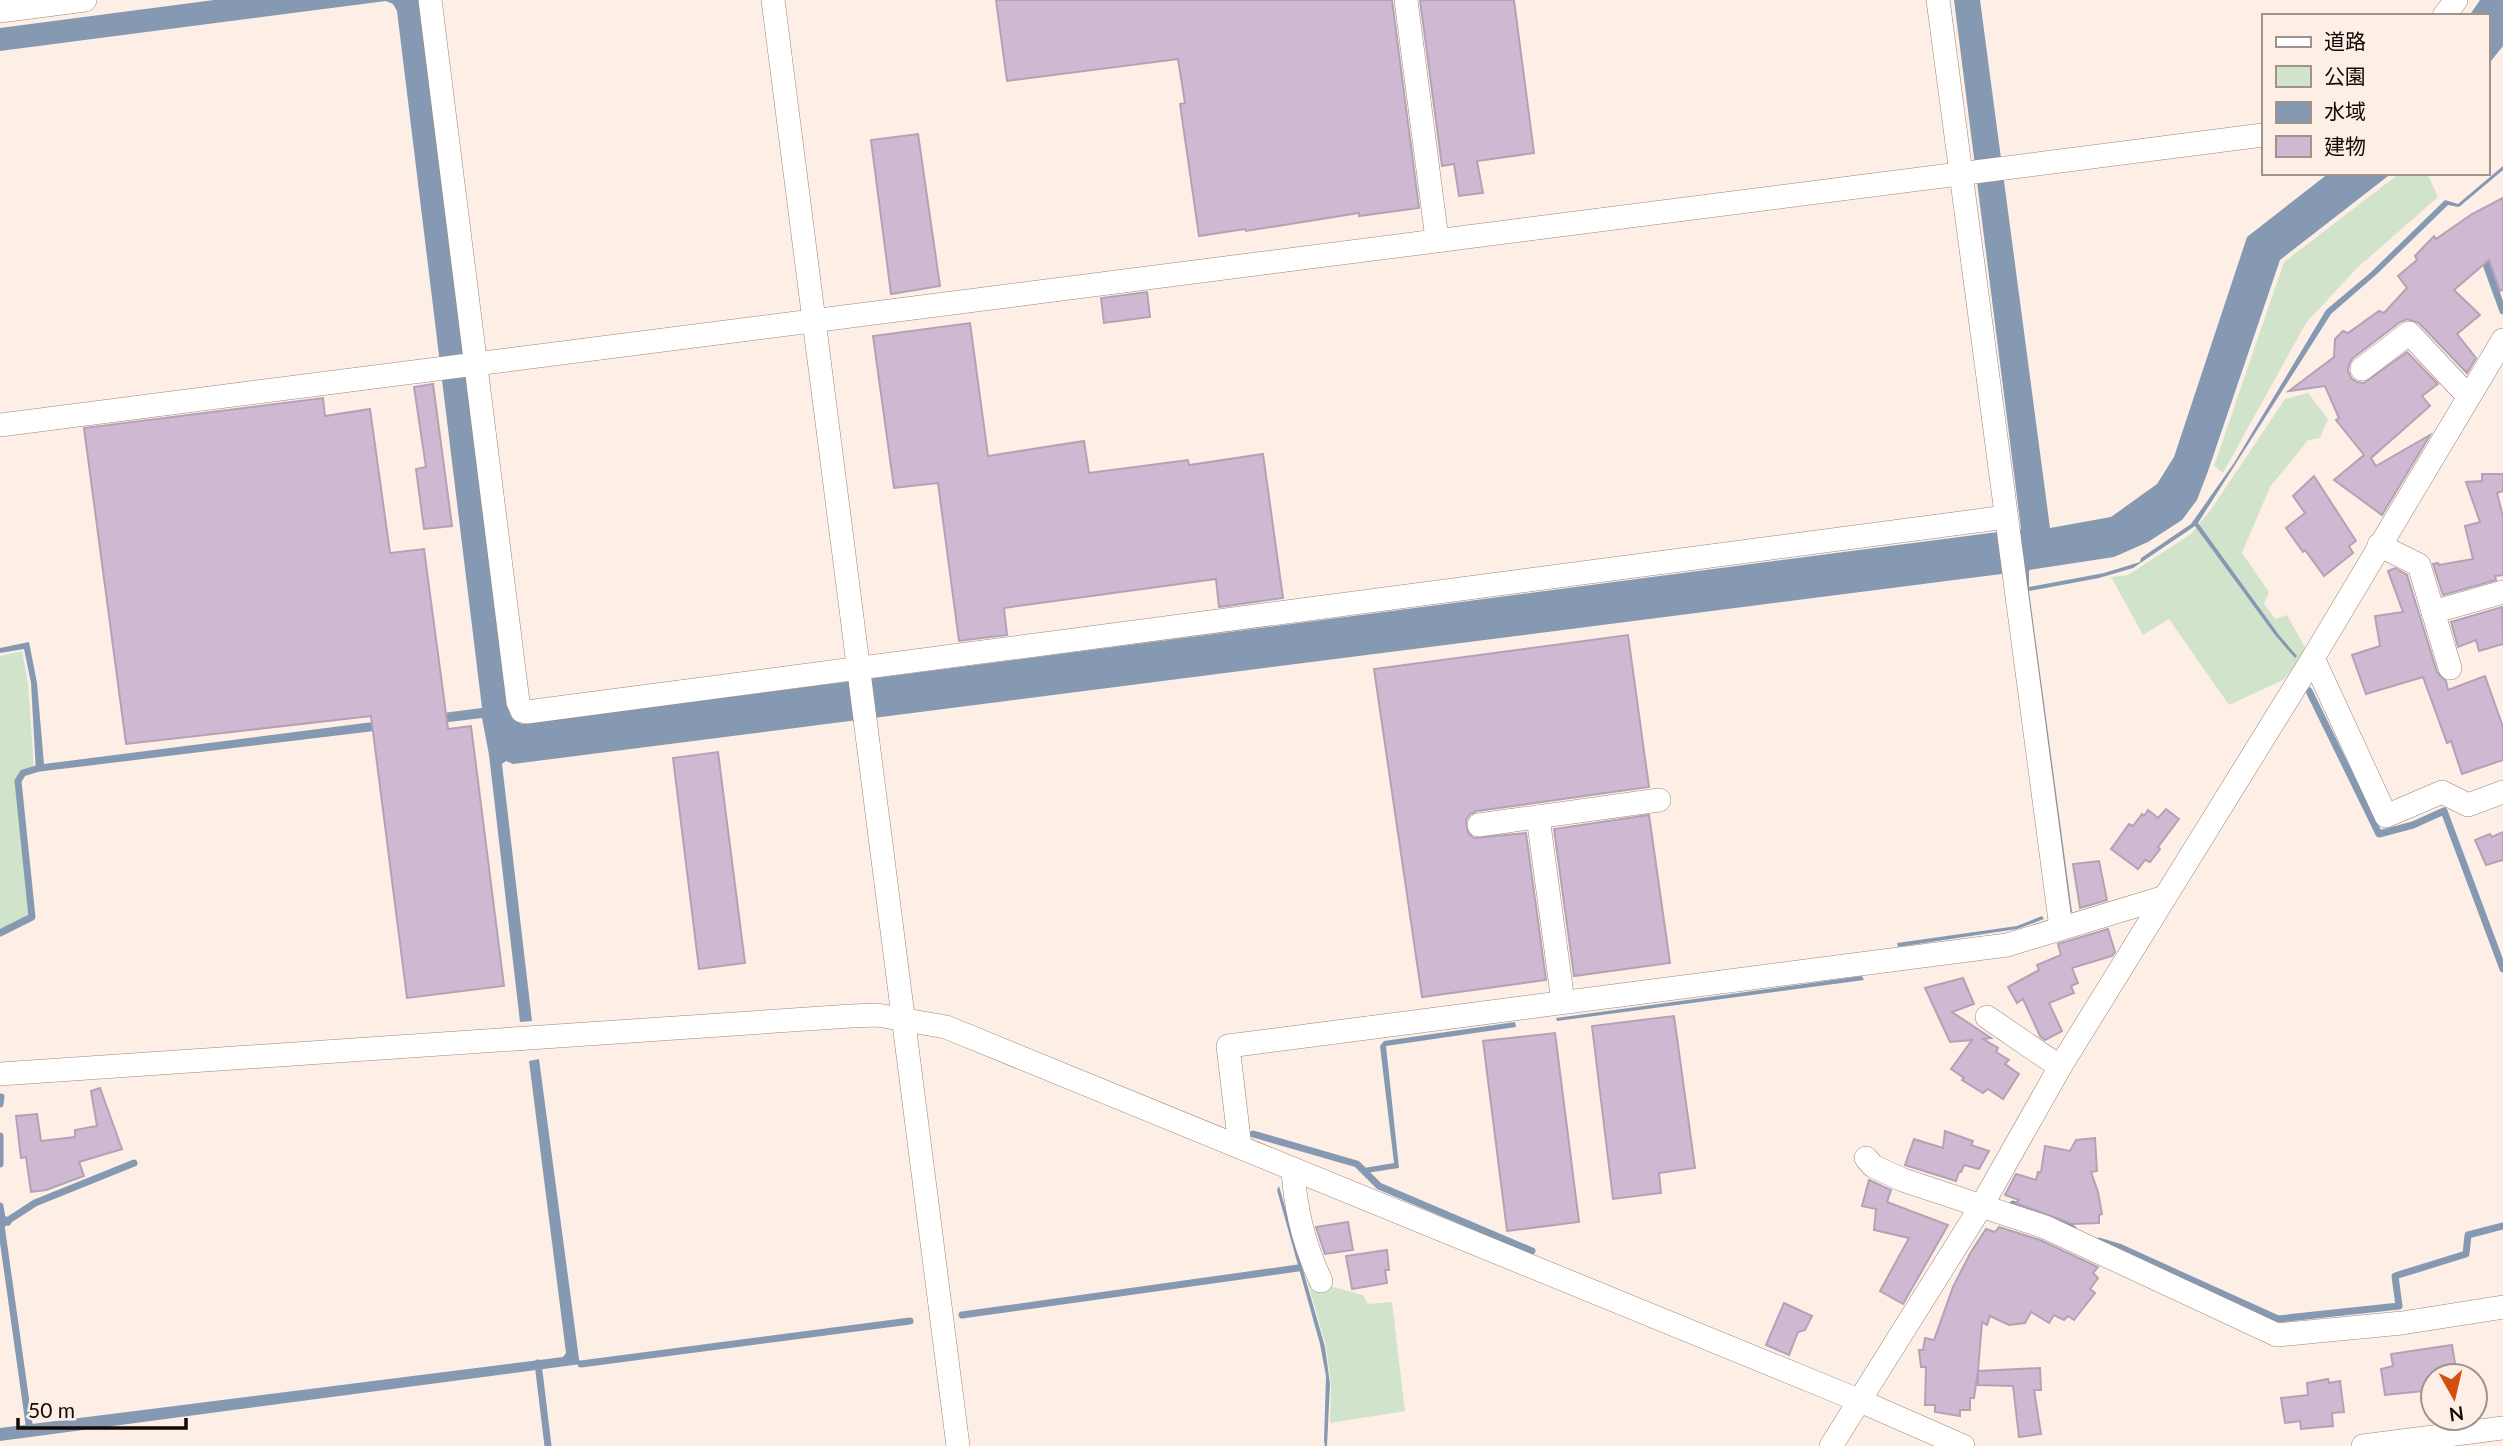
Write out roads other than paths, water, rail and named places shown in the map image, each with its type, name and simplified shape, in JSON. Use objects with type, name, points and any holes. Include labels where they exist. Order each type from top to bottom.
[{"type":"street","points":[[0,11],[85,0]]},
{"type":"street","points":[[430,0],[518,702],[522,711],[859,673],[2006,517]]},
{"type":"street","points":[[773,0],[958,1446]]},
{"type":"street","points":[[1406,0],[1437,240]]},
{"type":"street","points":[[1938,0],[2061,928]]},
{"type":"street","points":[[0,425],[2262,135]]},
{"type":"street","points":[[2362,369],[2409,333],[2469,396]]},
{"type":"street","points":[[1831,1446],[1982,1205],[2060,1068],[2313,658],[2503,340]]},
{"type":"street","points":[[2379,545],[2419,565],[2450,668]]},
{"type":"street","points":[[2433,612],[2503,592]]},
{"type":"street","points":[[2313,658],[2386,816],[2442,792],[2468,804],[2503,792]]},
{"type":"street","points":[[1479,825],[1659,800]]},
{"type":"street","points":[[1538,817],[1563,1002]]},
{"type":"street","points":[[1240,1147],[1227,1046],[2007,945],[2165,897]]},
{"type":"street","points":[[0,1074],[850,1016],[877,1015],[904,1019],[946,1027],[1858,1400],[1963,1446]]},
{"type":"street","points":[[1987,1017],[2060,1068]]},
{"type":"street","points":[[1866,1158],[1874,1166],[1903,1180],[2045,1227],[2277,1335],[2402,1323],[2503,1307]]},
{"type":"street","points":[[1293,1169],[1299,1223],[1321,1281]]},
{"type":"street","points":[[2363,1446],[2503,1427]]},
{"type":"water","points":[[214,0],[419,0],[510,714],[522,724],[2021,529],[1954,0],[1980,0],[2050,528],[2111,517],[2157,484],[2174,457],[2247,237],[2326,175],[2389,175],[2280,260],[2207,474],[2197,500],[2182,520],[2148,542],[2114,557],[2029,570],[2029,587],[2104,573],[2140,562],[2141,558],[2191,524],[2234,463],[2326,310],[2370,273],[2445,200],[2458,204],[2503,166],[2503,170],[2459,207],[2448,205],[2331,314],[2198,523],[2297,656],[2295,658],[2195,526],[2133,568],[2099,578],[2029,591],[2072,912],[2064,914],[2025,571],[513,764],[506,761],[502,764],[532,1021],[520,1022],[489,755],[482,718],[36,772],[31,683],[24,649],[0,653],[0,648],[29,642],[37,683],[44,764],[482,708],[397,11],[393,4],[386,1],[0,51],[0,28]]},
{"type":"water","points":[[2480,0],[2503,0],[2503,46],[2489,64],[2489,14],[2470,14]]},
{"type":"water","points":[[2042,916],[2044,919],[2017,929],[1898,947],[1897,943],[2017,926]]},
{"type":"water","points":[[1862,976],[1864,980],[1557,1021],[1556,1018]]},
{"type":"water","points":[[1515,1022],[1516,1027],[1386,1046],[1399,1168],[1366,1173],[1364,1168],[1394,1163],[1380,1046],[1384,1041]]},
{"type":"water","points":[[539,1059],[581,1364],[0,1441],[0,1428],[563,1357],[566,1353],[529,1061]]},
{"type":"water","points":[[1279,1186],[1325,1347],[1330,1384],[1327,1446],[1324,1441],[1326,1376],[1320,1344],[1277,1190]]},
{"type":"waterway","points":[[2483,256],[2503,311]]},
{"type":"waterway","points":[[2309,691],[2379,834],[2413,825],[2444,811],[2503,969]]},
{"type":"waterway","points":[[0,933],[32,917],[18,781],[23,773],[36,769]]},
{"type":"waterway","points":[[0,1104],[1,1097]]},
{"type":"waterway","points":[[1253,1134],[1357,1164],[1379,1186],[1532,1251]]},
{"type":"waterway","points":[[0,1136],[0,1164]]},
{"type":"waterway","points":[[30,1431],[1,1225],[35,1203],[134,1163]]},
{"type":"waterway","points":[[2013,1204],[2056,1217],[2073,1229]]},
{"type":"waterway","points":[[0,1206],[2,1218],[8,1222]]},
{"type":"waterway","points":[[2099,1241],[2119,1247],[2278,1319],[2399,1306],[2395,1276],[2466,1254],[2468,1235],[2503,1226]]},
{"type":"waterway","points":[[962,1315],[1298,1268]]},
{"type":"waterway","points":[[581,1364],[910,1321]]},
{"type":"waterway","points":[[538,1363],[548,1446]]}]
